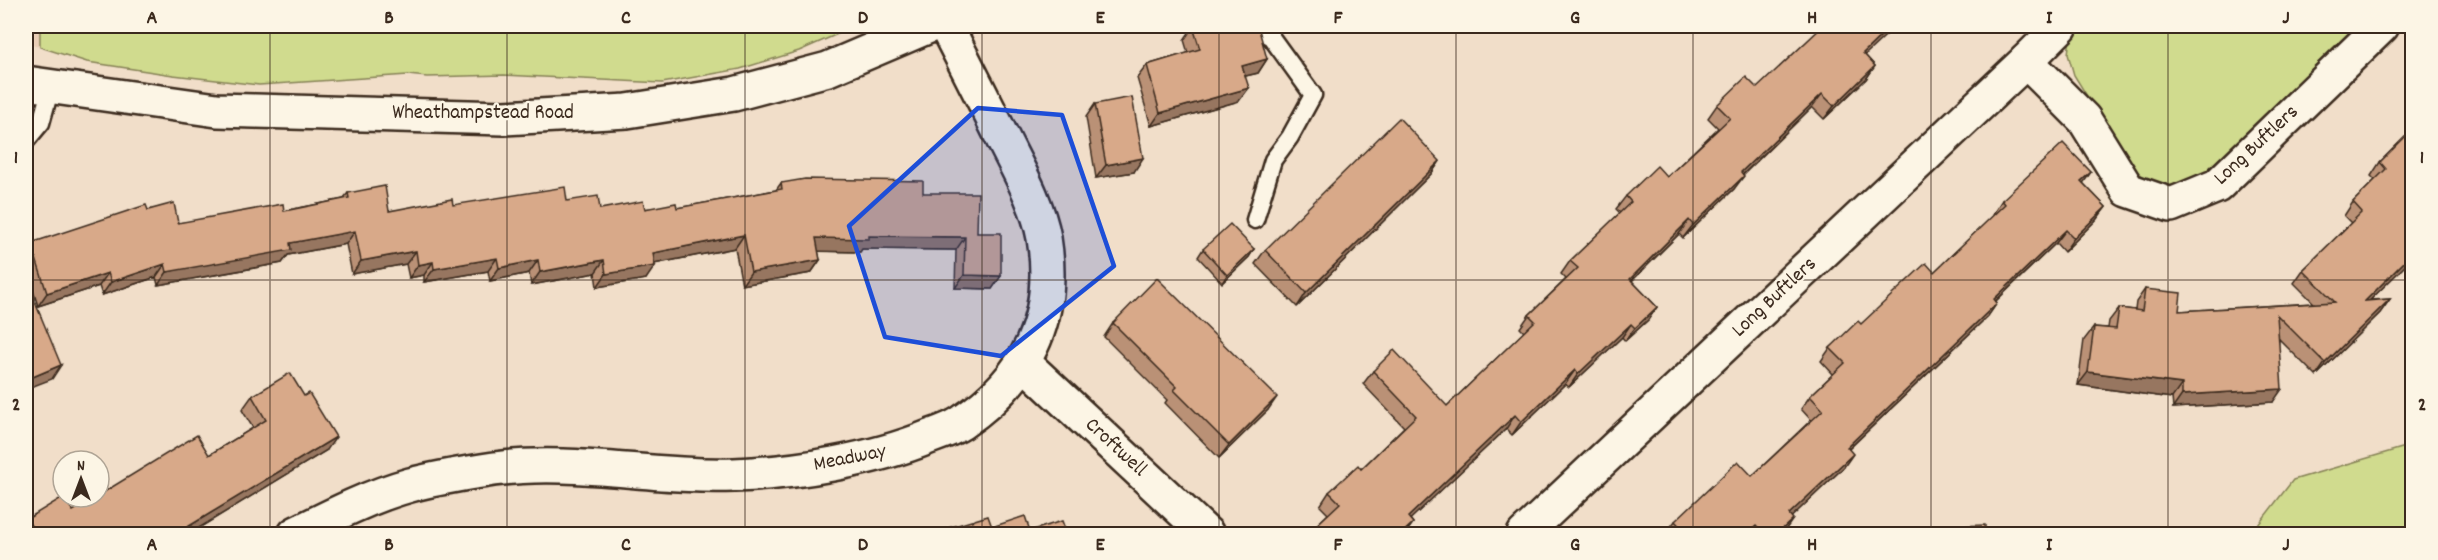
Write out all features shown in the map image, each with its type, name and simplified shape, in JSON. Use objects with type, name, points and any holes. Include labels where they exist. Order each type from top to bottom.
[{"type":"street","name":"Wheathampstead Road","points":[[38,85],[217,110],[504,118],[627,111],[734,94],[828,69],[929,26]]},
{"type":"street","name":"Meadway","points":[[295,534],[333,515],[409,486],[496,469],[562,465],[650,473],[734,475],[823,465],[898,450],[958,425],[993,398],[1023,362],[1041,325],[1048,286],[1043,236],[1028,189],[946,26]]},
{"type":"street","name":"Long Buftlers","points":[[1524,534],[2061,26]]},
{"type":"street","name":"Long Buftlers","points":[[2026,61],[2084,119],[2128,190],[2171,205],[2217,186],[2382,26]]},
{"type":"street","name":"Croftwell","points":[[1023,362],[1208,534]]},
{"type":"lane","points":[[1250,26],[1271,37],[1313,95],[1290,136],[1273,160],[1255,220]]},
{"type":"lane","points":[[26,141],[41,123],[38,85]]},
{"type":"highlighted area","points":[[978,108],[1062,115],[1114,266],[1001,356],[885,337],[849,226]]},
{"type":"shaded area","points":[[26,26],[40,26],[40,47],[26,44]]},
{"type":"green space","points":[[40,26],[856,26],[799,51],[740,69],[662,83],[504,75],[427,77],[408,75],[259,85],[87,62],[40,47]]},
{"type":"green space","points":[[2077,26],[2356,26],[2207,172],[2185,184],[2166,186],[2148,180],[2130,166],[2074,75],[2068,54],[2070,38]]},
{"type":"green space","points":[[2412,445],[2412,534],[2251,534],[2293,480]]},
{"type":"building","points":[[1258,26],[1267,59],[1242,66],[1249,88],[1160,113],[1147,65],[1200,49],[1193,27]]},
{"type":"building","points":[[1823,26],[1891,26],[1863,53],[1875,66],[1834,106],[1822,94],[1741,172],[1744,176],[1693,225],[1689,220],[1630,279],[1657,307],[1635,328],[1631,324],[1578,374],[1575,370],[1521,422],[1515,415],[1408,517],[1413,523],[1401,534],[1307,534],[1340,503],[1329,492],[1358,465],[1361,469],[1416,416],[1373,371],[1394,350],[1447,406],[1535,321],[1529,315],[1578,268],[1570,261],[1631,202],[1626,196],[1657,166],[1667,177],[1730,118],[1717,105],[1746,77],[1757,88]]},
{"type":"building","points":[[1132,97],[1143,158],[1106,165],[1095,104]]},
{"type":"building","points":[[1399,118],[1440,161],[1306,293],[1265,250]]},
{"type":"building","points":[[2412,130],[2412,254],[2365,301],[2390,299],[2325,363],[2277,315],[2282,389],[2182,395],[2182,384],[2088,372],[2094,327],[2116,329],[2119,308],[2142,311],[2145,289],[2181,293],[2179,311],[2335,302],[2303,270],[2362,212],[2353,202],[2386,169],[2380,162]]},
{"type":"building","points":[[2063,143],[2091,172],[2081,181],[2106,207],[2074,238],[2066,230],[1994,299],[1997,303],[1847,447],[1853,454],[1789,514],[1793,519],[1777,534],[1764,534],[1756,526],[1747,534],[1682,534],[1685,532],[1675,521],[1738,461],[1752,476],[1823,410],[1810,396],[1845,363],[1830,348],[1858,321],[1861,324],[1926,263],[1934,272],[2005,204],[2002,200]]},
{"type":"building","points":[[805,179],[923,181],[923,193],[978,193],[977,233],[1001,233],[1001,276],[964,275],[965,237],[816,238],[820,260],[751,272],[744,235],[653,253],[655,266],[606,274],[604,260],[540,272],[538,260],[499,268],[497,258],[434,269],[433,262],[418,265],[416,251],[361,261],[355,231],[290,243],[291,250],[167,272],[165,264],[111,282],[108,273],[47,293],[31,243],[146,205],[148,210],[174,203],[178,223],[283,204],[284,211],[349,198],[348,193],[385,186],[389,211],[452,199],[453,205],[565,187],[567,201],[598,196],[600,209],[643,201],[645,209],[676,203],[677,208],[782,189],[781,183]]},
{"type":"building","points":[[1230,224],[1254,249],[1227,275],[1203,249]]},
{"type":"building","points":[[1157,278],[1277,397],[1229,445],[1174,390],[1177,387],[1113,323]]},
{"type":"building","points":[[32,295],[61,365],[28,379],[26,373],[26,298]]},
{"type":"building","points":[[290,373],[304,396],[309,393],[336,437],[176,534],[36,534],[27,519],[51,504],[51,509],[72,509],[73,511],[76,509],[111,509],[111,488],[197,435],[209,455],[266,420],[252,396]]},
{"type":"building","points":[[988,516],[992,527],[1025,516],[1030,531],[1062,521],[1067,534],[928,534]]},
{"type":"building","points":[[1985,525],[1985,534],[1931,534],[1931,527]]}]
